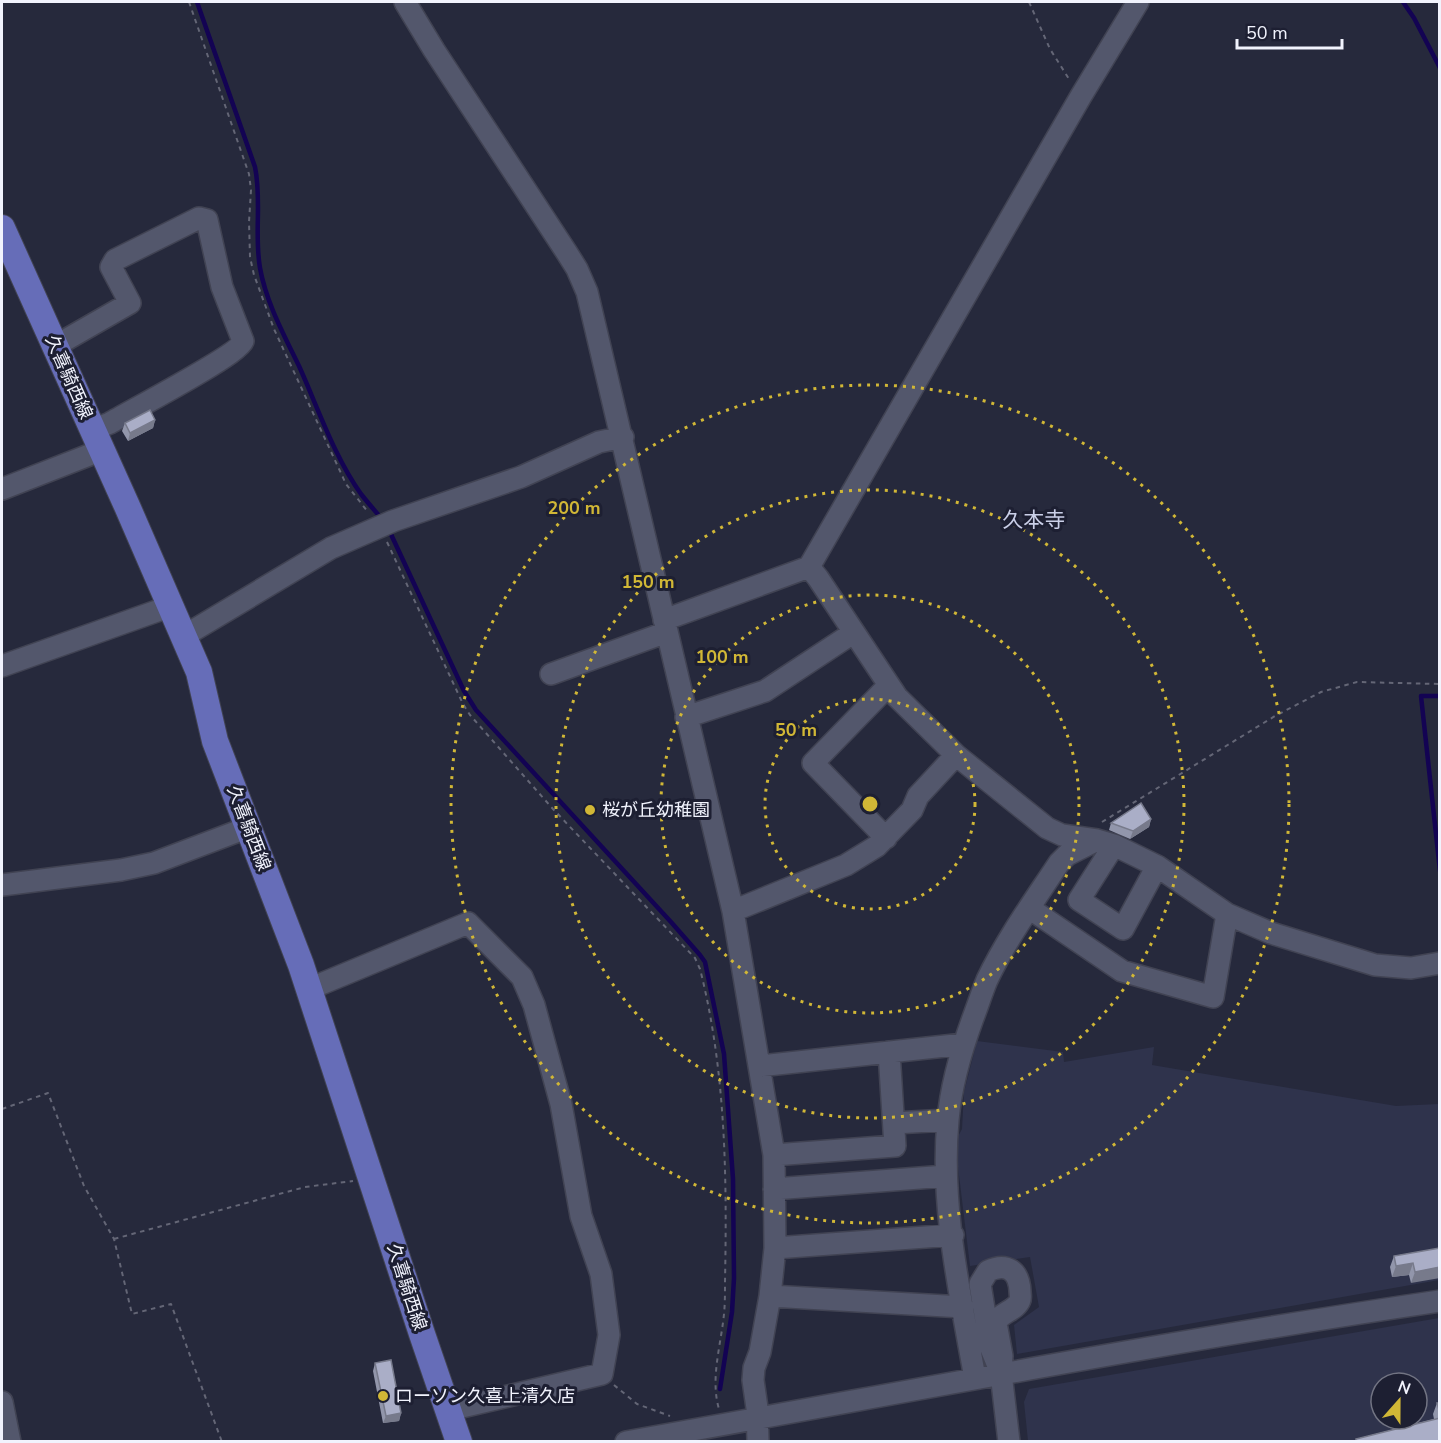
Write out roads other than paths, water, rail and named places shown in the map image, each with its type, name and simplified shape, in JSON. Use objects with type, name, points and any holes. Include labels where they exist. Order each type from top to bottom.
[{"type":"main road","name":"久喜騎西線","points":[[2,228],[199,672],[215,741],[309,988],[459,1442]]},
{"type":"street","points":[[405,2],[577,269],[587,291],[623,437],[665,626],[733,911],[774,1155],[775,1248],[770,1296],[753,1380],[758,1442]]},
{"type":"street","points":[[552,674],[809,567],[1081,96],[1138,2]]},
{"type":"street","points":[[2,489],[97,440],[241,346],[243,341],[222,287],[207,220],[199,218],[115,260],[111,267],[130,303],[55,346]]},
{"type":"street","points":[[183,636],[331,548],[379,528],[521,477],[599,442],[623,437]]},
{"type":"street","points":[[809,567],[897,697],[956,755],[1047,828],[1062,835],[1096,841],[1157,866],[1227,914],[1271,933],[1375,964],[1411,968],[1440,963]]},
{"type":"street","points":[[2,666],[171,606]]},
{"type":"street","points":[[687,717],[765,691],[853,633]]},
{"type":"street","points":[[885,838],[813,763],[889,685]]},
{"type":"street","points":[[733,911],[846,865],[877,846],[912,810],[918,796],[956,755]]},
{"type":"street","points":[[2,885],[121,870],[154,863],[249,827]]},
{"type":"street","points":[[1096,841],[1079,900],[1123,928],[1157,866]]},
{"type":"street","points":[[975,1378],[952,1235],[946,1176],[948,1119],[953,1083],[964,1044],[987,981],[1016,928],[1059,863],[1067,855],[1096,841]]},
{"type":"street","points":[[1029,908],[1122,971],[1213,997],[1227,914]]},
{"type":"street","points":[[309,988],[468,923],[522,977],[534,1005],[561,1104],[581,1215],[601,1274],[609,1335],[602,1374],[449,1410]]},
{"type":"street","points":[[760,1066],[964,1044]]},
{"type":"street","points":[[774,1155],[895,1146],[889,1052]]},
{"type":"street","points":[[894,1123],[948,1119]]},
{"type":"street","points":[[774,1189],[946,1176]]},
{"type":"street","points":[[775,1248],[952,1235]]},
{"type":"street","points":[[770,1296],[963,1308]]},
{"type":"street","points":[[626,1442],[671,1432],[1280,1324],[1440,1301]]},
{"type":"street","points":[[1001,1373],[1009,1442]]},
{"type":"street","points":[[2,1402],[10,1442]]},
{"type":"waterway","points":[[197,2],[255,167],[258,192],[258,255],[267,293],[276,318],[343,464],[361,494],[382,519]]},
{"type":"waterway","points":[[1403,2],[1440,68]]},
{"type":"waterway","points":[[389,530],[464,691],[476,710],[705,962],[724,1054],[733,1179],[732,1312],[720,1389]]},
{"type":"waterway","points":[[1440,696],[1421,696],[1440,871]]},
{"type":"place","name":"桜が丘幼稚園","points":[[590,810]]},
{"type":"place","name":"ローソン久喜上清久店","points":[[383,1396]]},
{"type":"district","name":"久本寺","points":[[1034,520]]}]
